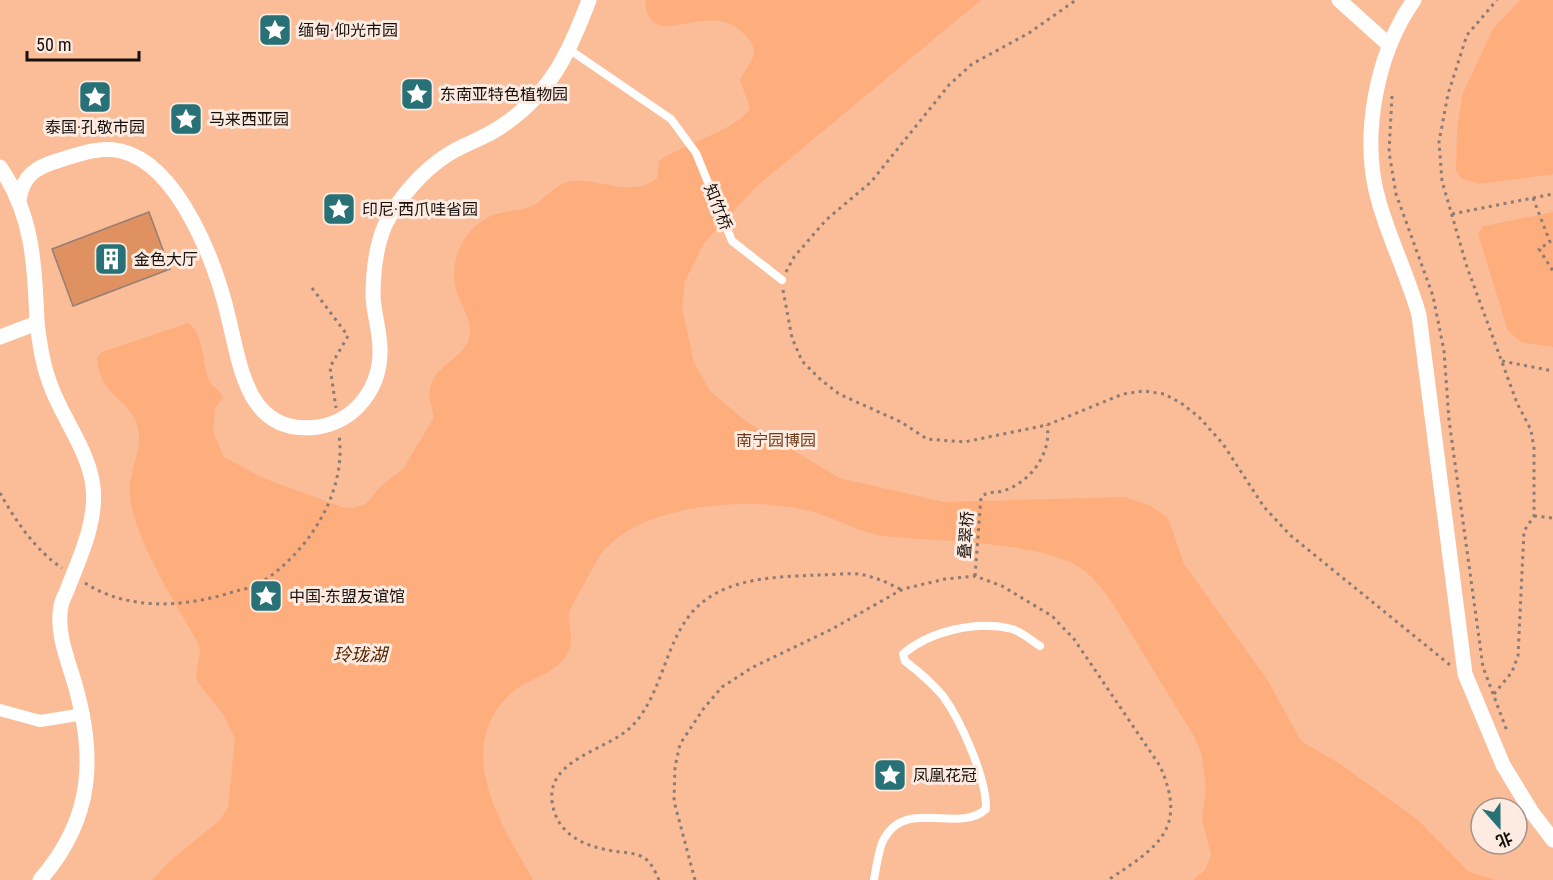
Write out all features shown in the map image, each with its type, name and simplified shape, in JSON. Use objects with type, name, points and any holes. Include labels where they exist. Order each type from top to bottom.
[{"type":"street","points":[[20,200],[21,186],[30,174],[49,163],[99,150],[119,150],[139,157],[164,179],[183,203],[223,299],[242,375],[255,403],[277,420],[291,425],[316,427],[338,421],[355,412],[362,403],[380,364],[381,347],[373,298],[377,258],[385,226],[400,201],[435,163],[501,127],[522,111],[550,83],[570,50],[589,0]]},
{"type":"street","points":[[1339,0],[1389,45]]},
{"type":"street","points":[[1414,0],[1389,45],[1375,89],[1372,159],[1378,202],[1410,284],[1419,315],[1465,675],[1503,765],[1531,811],[1553,840]]},
{"type":"street","points":[[0,167],[20,200],[33,246],[37,323],[42,360],[52,391],[74,429],[92,482],[93,506],[87,538],[61,605],[60,626],[84,714],[88,748],[87,786],[79,818],[64,848],[40,880]]},
{"type":"street","points":[[0,337],[37,323]]},
{"type":"street","points":[[0,710],[40,721],[84,714]]},
{"type":"lane","name":"知竹桥","points":[[570,50],[671,119],[696,153],[732,241],[782,280]]},
{"type":"lane","points":[[874,880],[882,844],[890,831],[907,820],[927,816],[966,818],[978,816],[986,809],[987,793],[960,725],[943,696],[905,660],[903,654],[913,645],[938,634],[980,626],[1014,630],[1040,646]]},
{"type":"path","points":[[1077,0],[1029,33],[972,64],[949,85],[871,182],[826,220],[794,257],[782,280],[792,338],[802,361],[820,379],[839,393],[901,422],[927,439],[964,442],[1047,425],[1124,394],[1144,391],[1164,394],[1181,403],[1199,417],[1223,444],[1264,507],[1290,535],[1442,660],[1465,675]]},
{"type":"path","points":[[1478,706],[1493,695],[1512,672],[1518,656],[1524,531],[1534,516],[1534,448],[1531,430],[1501,361],[1467,267],[1442,181],[1439,142],[1448,94],[1467,35],[1497,0]]},
{"type":"path","points":[[1392,93],[1389,152],[1394,183],[1433,296],[1444,351],[1449,420],[1483,667],[1509,738]]},
{"type":"path","points":[[1452,214],[1553,194]]},
{"type":"path","points":[[1533,198],[1550,242],[1539,249],[1553,271]]},
{"type":"path","points":[[0,494],[11,513],[51,561],[98,591],[151,605],[207,600],[261,583],[297,552],[329,507],[341,450],[330,367],[348,336],[312,288]]},
{"type":"path","points":[[1501,361],[1553,371]]},
{"type":"path","name":"叠翠桥","points":[[975,576],[981,496],[1003,491],[1031,473],[1047,447],[1047,425]]},
{"type":"path","points":[[1534,516],[1553,518]]},
{"type":"path","points":[[660,880],[647,860],[632,853],[592,845],[564,831],[554,815],[552,787],[558,775],[567,767],[614,741],[633,725],[648,705],[672,643],[688,617],[714,594],[737,584],[766,578],[862,574],[883,580],[902,590]]},
{"type":"path","points":[[695,880],[674,801],[675,767],[680,744],[704,708],[722,687],[753,667],[832,629],[902,590],[945,579],[975,576],[1002,586],[1052,616],[1074,639],[1160,766],[1167,781],[1172,810],[1168,828],[1155,846],[1108,880]]},
{"type":"green space","name":"南宁园博园","points":[[0,0],[1553,0],[1553,880],[0,880]]},
{"type":"water","name":"玲珑湖","points":[[645,0],[981,0],[757,186],[704,243],[685,281],[682,308],[694,362],[710,391],[747,422],[839,478],[944,502],[1124,497],[1149,505],[1168,518],[1184,564],[1268,681],[1301,741],[1340,764],[1418,820],[1469,872],[1496,880],[1193,880],[1205,870],[1211,855],[1202,819],[1206,789],[1202,755],[1195,738],[1117,610],[1100,586],[1087,573],[1069,562],[1020,548],[884,536],[794,508],[741,504],[684,510],[658,517],[634,527],[612,542],[600,555],[569,613],[571,645],[566,656],[553,669],[515,690],[492,718],[484,741],[484,765],[488,789],[508,836],[533,880],[152,880],[170,861],[220,820],[228,807],[235,739],[223,714],[198,683],[196,675],[200,651],[198,643],[158,572],[140,534],[130,498],[139,431],[131,413],[107,388],[99,371],[97,358],[102,352],[188,323],[200,341],[209,380],[223,398],[215,408],[213,432],[224,457],[263,478],[342,507],[353,508],[366,504],[382,485],[403,469],[433,419],[429,392],[433,380],[467,343],[470,325],[458,296],[454,271],[460,247],[474,227],[496,214],[534,205],[554,189],[573,181],[626,187],[647,184],[657,178],[659,161],[723,129],[744,115],[750,108],[740,80],[753,56],[753,45],[749,39],[731,25],[719,21],[674,26],[656,24],[649,17]]},
{"type":"water","points":[[1520,0],[1553,0],[1553,174],[1479,184],[1461,178],[1456,170],[1457,129],[1463,93],[1493,29]]},
{"type":"water","points":[[1553,212],[1553,347],[1521,342],[1508,331],[1478,234],[1484,226]]},
{"type":"building","name":"金色大厅","points":[[149,212],[170,269],[73,306],[52,249]]},
{"type":"place","name":"缅甸·仰光市园","points":[[275,30]]},
{"type":"place","name":"东南亚特色植物园","points":[[417,94]]},
{"type":"place","name":"泰国·孔敬市园","points":[[95,97]]},
{"type":"place","name":"马来西亚园","points":[[186,119]]},
{"type":"place","name":"印尼·西爪哇省园","points":[[339,209]]},
{"type":"place","name":"金色大厅","points":[[111,259]]},
{"type":"place","name":"中国-东盟友谊馆","points":[[266,596]]},
{"type":"place","name":"凤凰花冠","points":[[890,775]]}]
